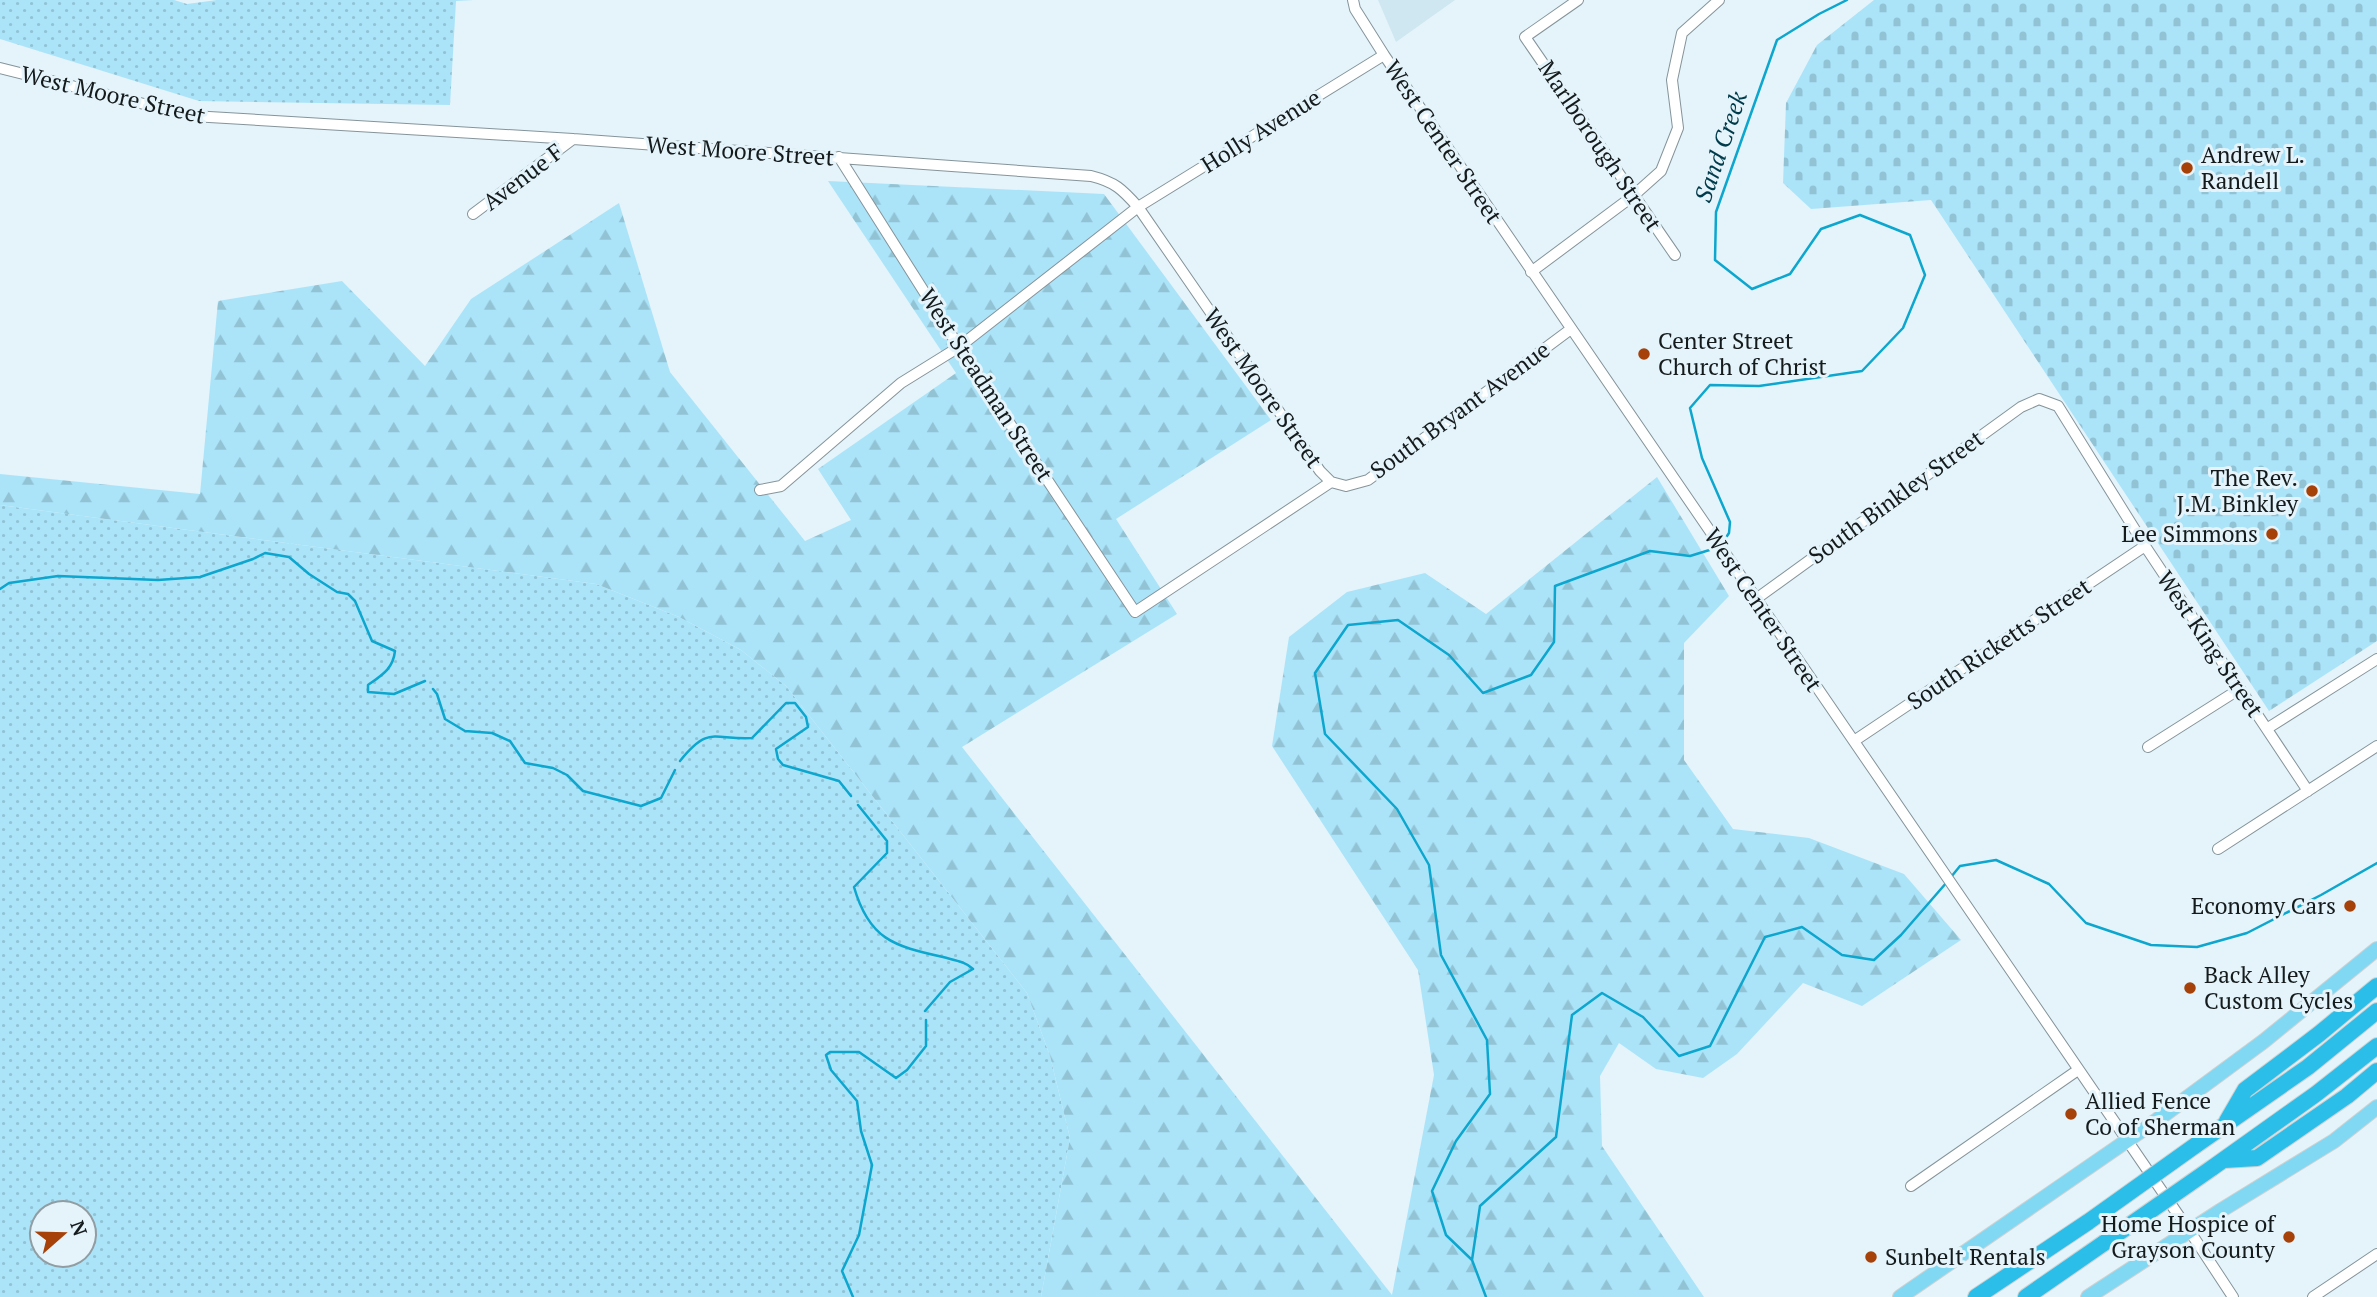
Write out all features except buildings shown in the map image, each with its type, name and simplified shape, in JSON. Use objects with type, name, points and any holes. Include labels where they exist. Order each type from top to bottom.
[{"type":"highway","points":[[2224,1125],[2245,1090],[2377,986]]},
{"type":"highway","points":[[1976,1297],[2308,1068],[2377,1011]]},
{"type":"highway","points":[[2026,1297],[2316,1094],[2377,1046]]},
{"type":"highway","points":[[2218,1164],[2256,1158],[2347,1096],[2377,1071]]},
{"type":"main road","points":[[1900,1297],[2157,1120],[2264,1041],[2377,948]]},
{"type":"main road","points":[[2088,1297],[2334,1141],[2377,1107]]},
{"type":"street","name":"West Center Street","points":[[1353,0],[1355,9],[1384,55],[1531,272],[2179,1216]]},
{"type":"street","name":"Marlborough Street","points":[[1578,0],[1525,37],[1675,255]]},
{"type":"street","points":[[1531,272],[1633,196],[1661,171],[1678,128],[1672,80],[1682,33],[1719,0]]},
{"type":"street","name":"Holly Avenue","points":[[760,490],[781,486],[901,383],[959,346],[1138,207],[1384,55]]},
{"type":"street","name":"West Moore Street","points":[[0,68],[192,117],[839,157],[1091,176],[1108,180],[1138,207],[1320,471],[1331,482]]},
{"type":"street","name":"Avenue F","points":[[473,214],[573,139]]},
{"type":"street","name":"West Steadman Street","points":[[839,157],[959,346],[1135,612],[1331,482]]},
{"type":"street","name":"South Bryant Avenue","points":[[1331,482],[1346,486],[1368,480],[1571,329]]},
{"type":"street","name":"West King Street","points":[[2039,399],[2058,406],[2238,690],[2267,728],[2308,791]]},
{"type":"street","name":"South Binkley Street","points":[[1756,599],[2010,415],[2039,399]]},
{"type":"street","name":"South Ricketts Street","points":[[1854,741],[2145,546]]},
{"type":"street","points":[[2267,728],[2377,659]]},
{"type":"street","points":[[2148,747],[2238,690]]},
{"type":"street","points":[[2218,849],[2377,746]]},
{"type":"street","points":[[1911,1186],[2078,1070]]},
{"type":"street","points":[[2189,1231],[2233,1297]]},
{"type":"street","points":[[2313,1297],[2377,1254]]},
{"type":"shaded area","points":[[1378,0],[1455,0],[1396,42]]},
{"type":"green space","points":[[0,0],[174,0],[187,4],[217,0],[474,0],[456,1],[450,105],[199,101],[0,39]]},
{"type":"green space","points":[[1874,0],[2377,0],[2377,641],[2269,711],[1931,200],[1811,209],[1783,183],[1786,103],[1817,45]]},
{"type":"green space","points":[[828,181],[1104,194],[1271,420],[1116,519],[1177,614],[962,747],[1392,1295],[1434,1075],[1418,970],[1272,746],[1289,637],[1347,592],[1425,573],[1486,614],[1657,477],[1729,596],[1684,643],[1684,760],[1733,829],[1809,838],[1904,874],[1961,940],[1862,1006],[1803,983],[1737,1054],[1703,1078],[1656,1069],[1619,1043],[1600,1076],[1602,1146],[1704,1297],[1041,1297],[1070,1138],[1050,1056],[1027,993],[786,686],[741,650],[679,617],[596,584],[0,505],[0,474],[200,494],[218,301],[342,281],[425,366],[471,299],[619,203],[670,372],[805,541],[851,520],[818,469],[956,373]]},
{"type":"green space","points":[[0,505],[596,584],[679,617],[741,650],[786,686],[1027,993],[1050,1056],[1070,1138],[1041,1297],[0,1297]]},
{"type":"waterway","name":"Sand Creek","points":[[1721,545],[1729,533],[1730,522],[1702,458],[1690,408],[1710,385],[1759,386],[1862,371],[1903,328],[1925,275],[1910,235],[1860,215],[1821,229],[1790,274],[1752,289],[1715,260],[1716,212],[1777,40],[1847,0]]},
{"type":"waterway","name":"Sand Creek","points":[[1472,1260],[1446,1235],[1432,1191],[1456,1141],[1490,1094],[1487,1040],[1441,955],[1429,865],[1397,809],[1325,734],[1315,673],[1348,625],[1398,620],[1449,655],[1483,693],[1531,675],[1554,642],[1555,586],[1650,551],[1690,556],[1716,548]]},
{"type":"waterway","points":[[0,589],[9,583],[58,576],[158,580],[200,577],[265,553],[289,557],[337,592],[348,594],[355,601],[372,641],[395,651],[389,667],[368,685],[368,692],[394,694],[425,681]]},
{"type":"waterway","points":[[433,689],[445,719],[465,731],[492,733],[510,741],[525,763],[553,768],[567,775],[583,791],[641,806],[661,798],[675,770]]},
{"type":"waterway","points":[[680,761],[705,738],[752,738],[786,703],[795,703],[806,717],[808,727],[776,749],[778,759],[783,765],[839,781],[851,796]]},
{"type":"waterway","points":[[858,805],[887,841],[887,853],[854,887],[867,918],[885,937],[897,944],[959,961],[973,969],[950,982],[925,1011]]},
{"type":"waterway","points":[[1951,877],[1960,866],[1996,860],[2049,884],[2086,923],[2151,945],[2197,947],[2247,933],[2377,863]]},
{"type":"waterway","points":[[1486,1297],[1472,1260],[1480,1206],[1556,1137],[1572,1015],[1602,993],[1643,1017],[1679,1056],[1710,1046],[1765,937],[1802,927],[1842,955],[1874,960],[1901,935],[1947,882]]},
{"type":"waterway","points":[[853,1297],[842,1271],[859,1235],[872,1165],[861,1131],[857,1101],[831,1070],[826,1055],[830,1052],[859,1052],[896,1078],[907,1070],[926,1046],[926,1020]]},
{"type":"place","name":"Andrew L. Randell","points":[[2187,168]]},
{"type":"place","name":"Center Street Church of Christ","points":[[1644,354]]},
{"type":"place","name":"The Rev. J.M. Binkley","points":[[2312,491]]},
{"type":"place","name":"Lee Simmons","points":[[2272,534]]},
{"type":"place","name":"Economy Cars","points":[[2350,906]]},
{"type":"place","name":"Back Alley Custom Cycles","points":[[2190,988]]},
{"type":"place","name":"Allied Fence Co of Sherman","points":[[2071,1114]]},
{"type":"place","name":"Home Hospice of Grayson County","points":[[2289,1237]]},
{"type":"place","name":"Sunbelt Rentals","points":[[1871,1257]]}]
